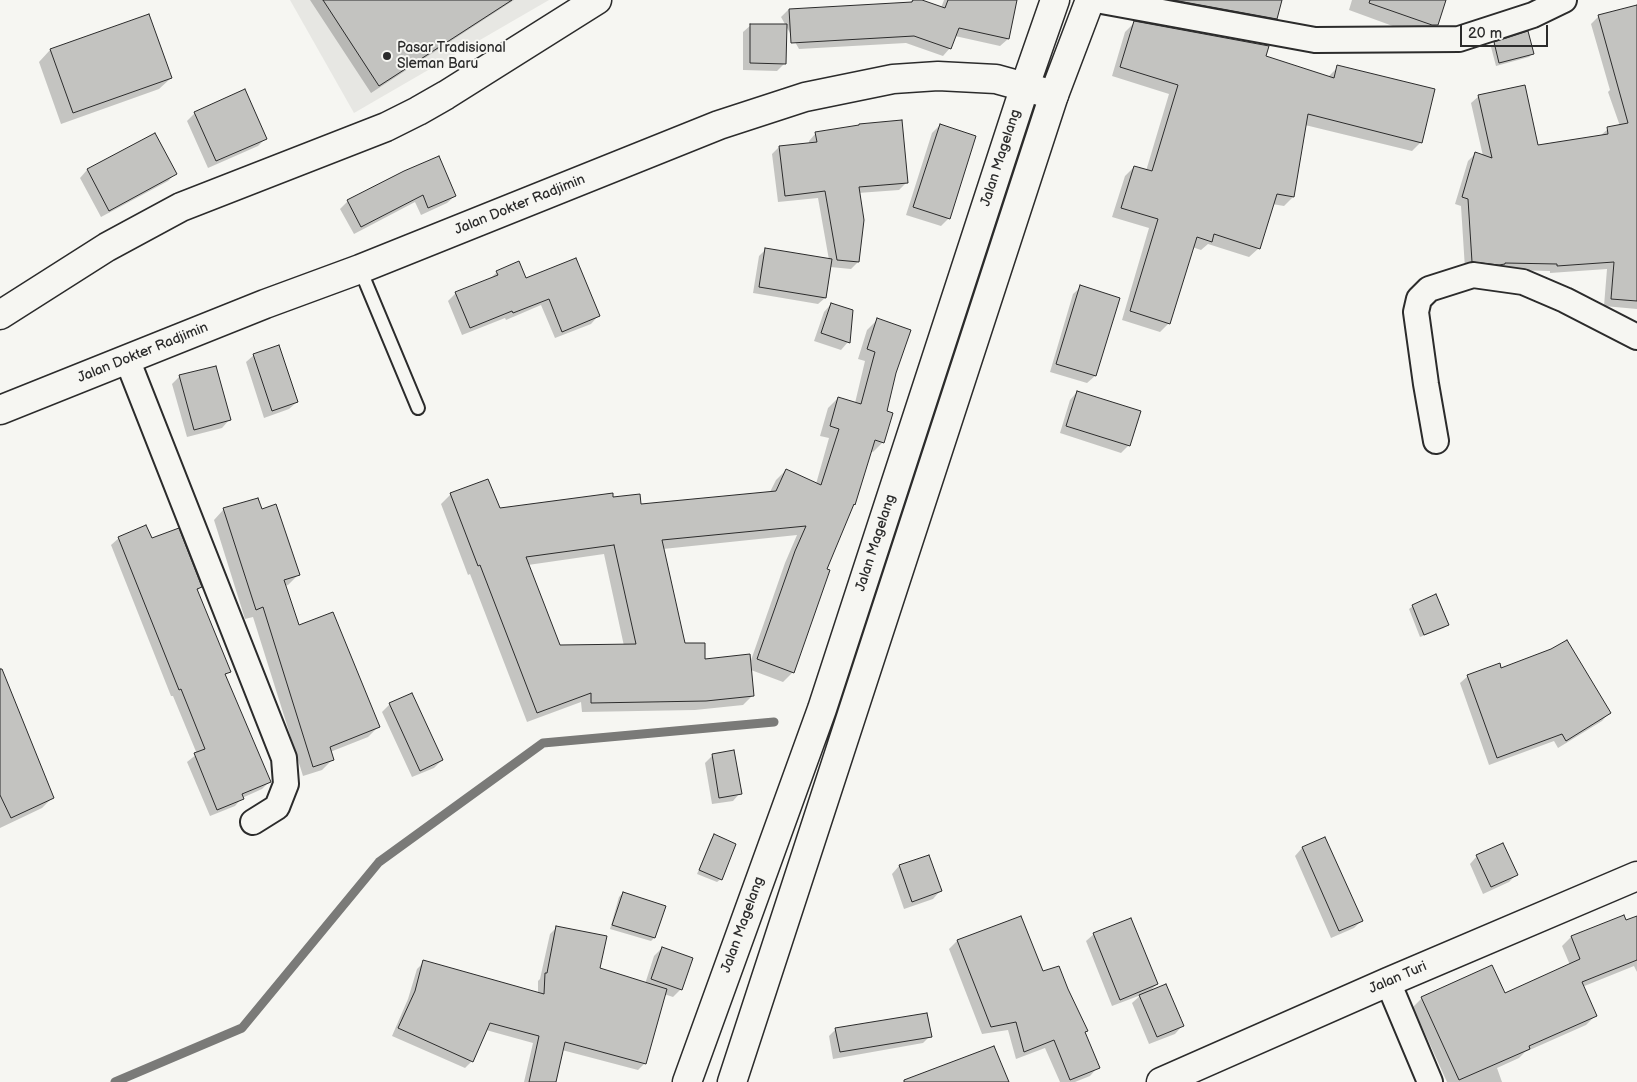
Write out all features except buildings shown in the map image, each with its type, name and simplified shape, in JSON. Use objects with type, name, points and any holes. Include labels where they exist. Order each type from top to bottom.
[{"type":"main road","points":[[0,315],[107,247],[181,207],[386,127],[418,111],[597,0]]},
{"type":"main road","name":"Jalan Magelang","points":[[687,1082],[822,709],[1025,86],[1055,0]]},
{"type":"main road","points":[[732,1082],[1054,95],[1090,0]]},
{"type":"main road","name":"Jalan Dokter Radjimin","points":[[0,410],[360,269],[719,125],[804,97],[893,79],[938,76],[996,79],[1054,95]]},
{"type":"main road","name":"Jalan Turi","points":[[1160,1082],[1637,876]]},
{"type":"street","points":[[1096,0],[1315,40],[1459,39],[1533,15],[1564,0]]},
{"type":"street","points":[[1436,441],[1416,312],[1419,299],[1429,289],[1473,275],[1523,282],[1564,300],[1637,337]]},
{"type":"street","points":[[127,359],[284,758],[286,784],[277,807],[253,822]]},
{"type":"street","points":[[1388,982],[1430,1082]]},
{"type":"lane","points":[[360,269],[418,408]]},
{"type":"shaded area","name":"Pasar Tradisional Sleman Baru","points":[[290,0],[549,0],[354,113]]},
{"type":"waterway","points":[[115,1082],[242,1028],[379,862],[543,743],[774,722]]},
{"type":"place","name":"Pasar Tradisional Sleman Baru","points":[[387,56]]}]
